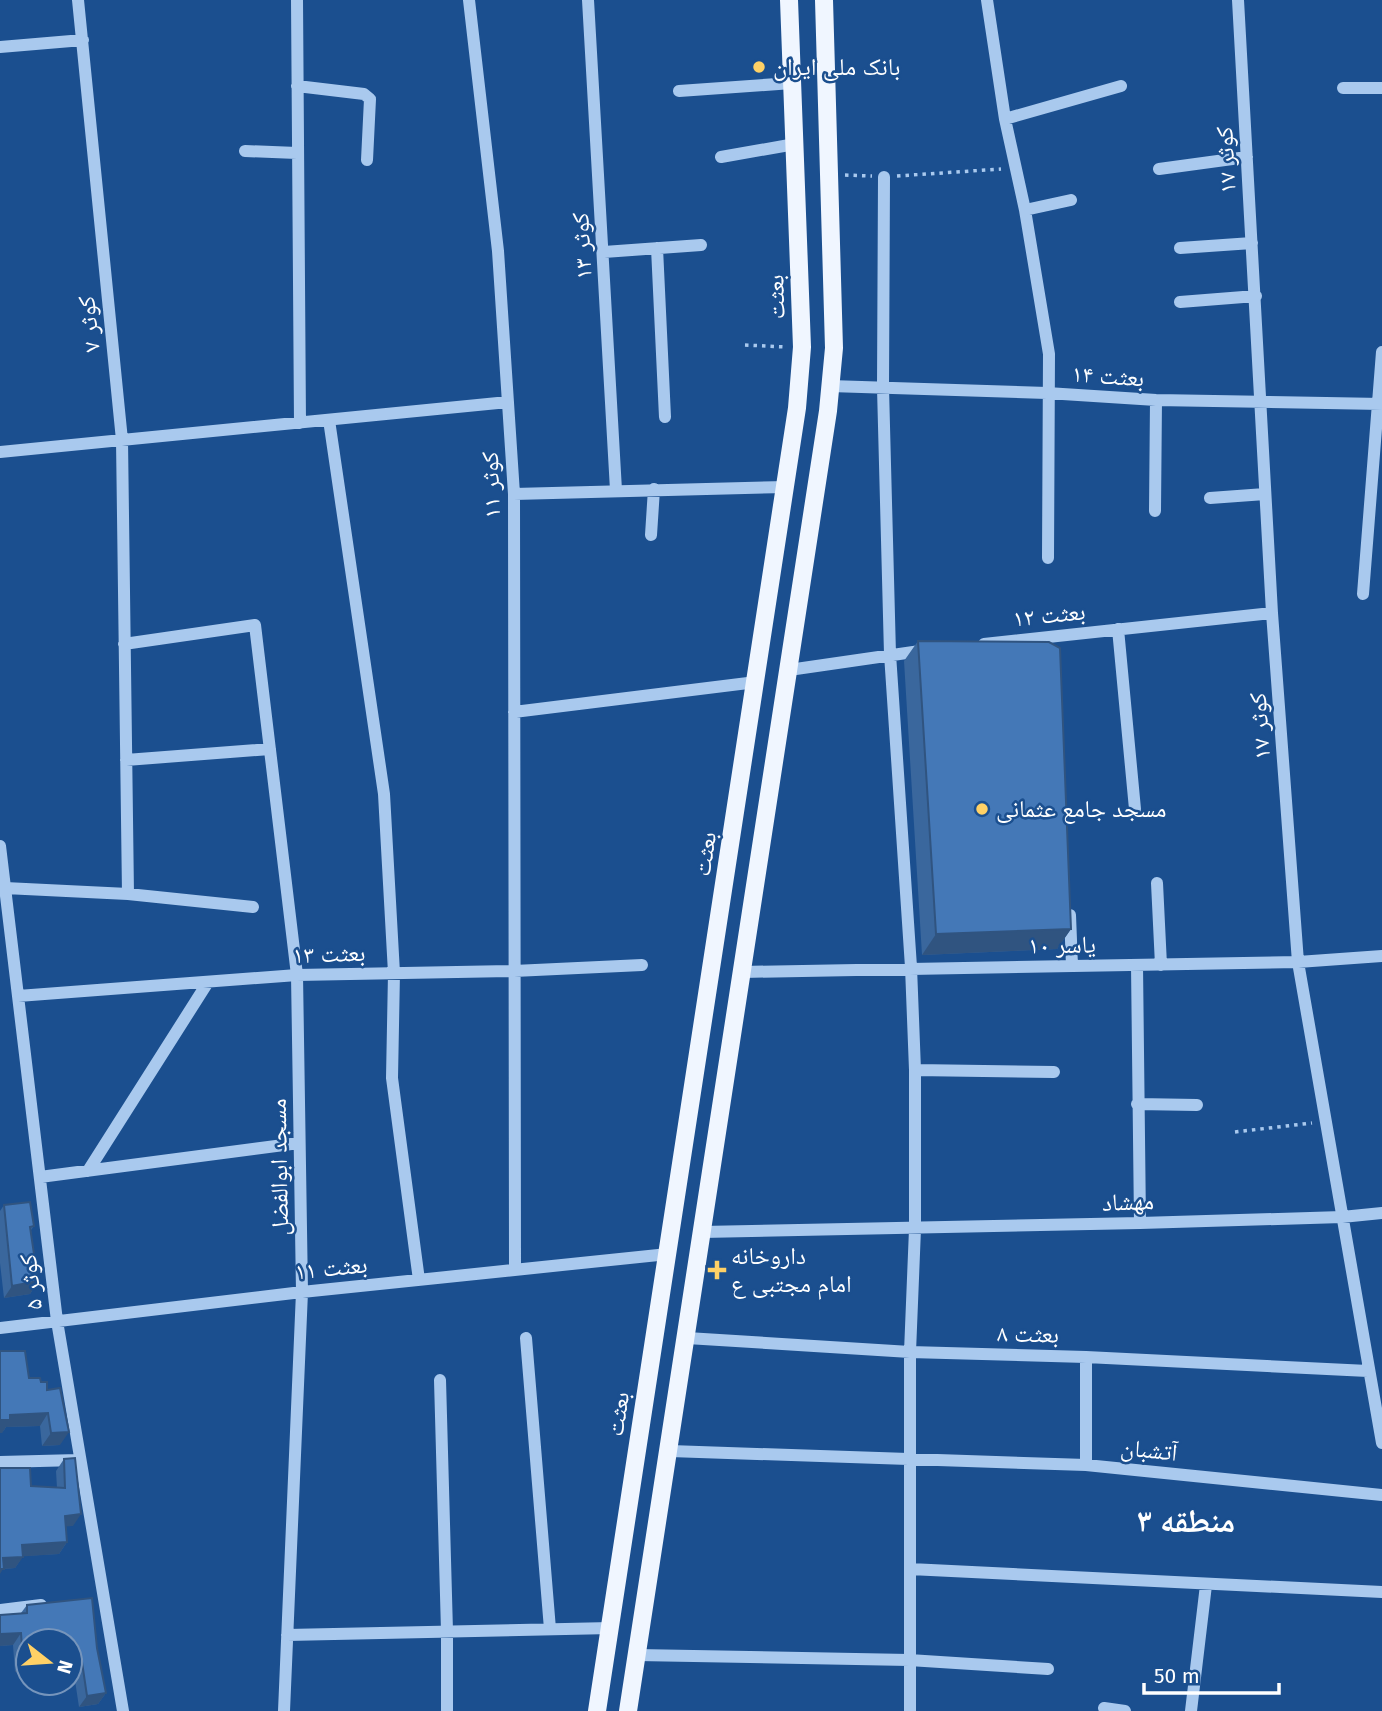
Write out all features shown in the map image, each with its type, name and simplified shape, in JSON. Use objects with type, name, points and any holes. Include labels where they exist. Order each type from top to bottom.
[{"type":"main road","name":"بعثت","points":[[597,1711],[797,408],[802,347],[789,0]]},
{"type":"main road","points":[[628,1711],[799,607],[830,386],[834,348],[824,0]]},
{"type":"main road","points":[[768,602],[799,607]]},
{"type":"street","name":"کوثر ۷","points":[[78,0],[122,440],[128,894]]},
{"type":"street","points":[[297,0],[300,423]]},
{"type":"street","name":"کوثر ۱۱","points":[[468,0],[498,251],[514,494],[515,1270]]},
{"type":"street","name":"کوثر ۱۳","points":[[588,0],[616,490]]},
{"type":"street","points":[[987,0],[1005,119],[1025,210],[1049,354],[1048,558]]},
{"type":"street","name":"کوثر ۱۷","points":[[1237,0],[1272,613],[1298,962],[1382,1443]]},
{"type":"street","points":[[0,47],[82,40]]},
{"type":"street","points":[[679,91],[792,83]]},
{"type":"street","points":[[296,86],[365,93],[370,99],[367,160]]},
{"type":"street","points":[[1005,119],[1121,86]]},
{"type":"street","points":[[1343,88],[1382,88]]},
{"type":"street","points":[[720,157],[795,144]]},
{"type":"street","points":[[245,151],[297,153]]},
{"type":"street","points":[[1159,169],[1247,157]]},
{"type":"street","points":[[884,177],[883,388],[891,654],[915,1070],[915,1229],[910,1352],[910,1711]]},
{"type":"street","points":[[1025,210],[1071,200]]},
{"type":"street","points":[[1180,248],[1252,243]]},
{"type":"street","points":[[604,253],[701,244]]},
{"type":"street","points":[[657,248],[665,417]]},
{"type":"street","points":[[1180,302],[1256,296]]},
{"type":"street","points":[[1363,594],[1382,352]]},
{"type":"street","name":"بعثت ۱۴","points":[[830,386],[1047,393],[1156,400],[1379,404]]},
{"type":"street","points":[[1155,511],[1156,400]]},
{"type":"street","points":[[0,452],[508,402]]},
{"type":"street","points":[[330,420],[384,794],[394,973],[392,1078],[419,1280]]},
{"type":"street","points":[[514,494],[786,487]]},
{"type":"street","points":[[650,535],[654,489]]},
{"type":"street","points":[[1210,498],[1265,494]]},
{"type":"street","name":"بعثت ۱۲","points":[[968,645],[1272,613]]},
{"type":"street","name":"مسجد ابوالفضل","points":[[124,644],[255,625],[297,975],[302,1292],[284,1711]]},
{"type":"street","points":[[1118,629],[1135,809]]},
{"type":"street","points":[[1058,635],[1058,649]]},
{"type":"street","points":[[789,670],[942,648]]},
{"type":"street","points":[[514,712],[756,682]]},
{"type":"street","points":[[125,760],[270,749]]},
{"type":"street","name":"کوثر ۵","points":[[0,846],[57,1321],[82,1460],[99,1599],[123,1711]]},
{"type":"street","points":[[1157,883],[1161,965]]},
{"type":"street","points":[[5,888],[128,894],[253,907]]},
{"type":"street","points":[[1069,897],[1072,966]]},
{"type":"street","name":"یاسر ۱۰","points":[[743,972],[1298,962],[1382,956]]},
{"type":"street","name":"بعثت ۱۳","points":[[18,996],[297,975],[514,971],[642,965]]},
{"type":"street","points":[[1137,965],[1140,1223]]},
{"type":"street","points":[[88,1171],[208,982]]},
{"type":"street","points":[[915,1070],[1054,1072]]},
{"type":"street","points":[[1137,1104],[1197,1105]]},
{"type":"street","points":[[40,1177],[299,1143]]},
{"type":"street","name":"مهشاد","points":[[702,1232],[1140,1223],[1342,1217],[1382,1213]]},
{"type":"street","name":"بعثت ۱۱","points":[[0,1328],[302,1292],[668,1255]]},
{"type":"street","points":[[526,1338],[550,1629]]},
{"type":"street","name":"بعثت ۸","points":[[687,1338],[910,1352],[1086,1357],[1368,1371]]},
{"type":"street","points":[[1086,1357],[1086,1465]]},
{"type":"street","points":[[440,1380],[447,1711]]},
{"type":"street","name":"آتشبان","points":[[670,1451],[1086,1465],[1382,1494]]},
{"type":"street","points":[[0,1462],[82,1460]]},
{"type":"street","points":[[910,1569],[1382,1592]]},
{"type":"street","points":[[1191,1711],[1206,1585]]},
{"type":"street","points":[[0,1610],[50,1604]]},
{"type":"street","points":[[287,1635],[611,1628]]},
{"type":"street","points":[[637,1655],[909,1660],[1048,1669]]},
{"type":"street","points":[[1104,1708],[1125,1711]]},
{"type":"path","points":[[829,174],[884,177],[1016,168]]},
{"type":"path","points":[[745,345],[802,347]]},
{"type":"path","points":[[1234,1132],[1326,1122]]},
{"type":"building","name":"مسجد جامع عثمانی","points":[[918,641],[1049,642],[1060,648],[1071,929],[936,934]]},
{"type":"building","points":[[30,1202],[34,1226],[30,1227],[38,1281],[12,1286],[4,1205]]},
{"type":"building","points":[[0,1351],[25,1351],[29,1378],[40,1378],[41,1382],[47,1382],[47,1390],[60,1388],[69,1432],[51,1433],[48,1413],[10,1415],[10,1420],[0,1420]]},
{"type":"building","points":[[75,1458],[81,1514],[65,1516],[67,1542],[22,1545],[23,1557],[3,1558],[4,1569],[0,1569],[0,1468],[30,1468],[31,1486],[65,1488],[64,1459]]},
{"type":"building","points":[[92,1598],[97,1648],[106,1693],[87,1696],[84,1676],[84,1627],[14,1627],[14,1633],[0,1634],[0,1615],[27,1613],[27,1605]]},
{"type":"place","name":"بانک ملی ایران","points":[[759,67]]},
{"type":"place","name":"مسجد جامع عثمانی","points":[[982,809]]},
{"type":"place","name":"داروخانه امام مجتبی ع","points":[[717,1270]]},
{"type":"district","name":"منطقه ۳","points":[[1186,1521]]}]
